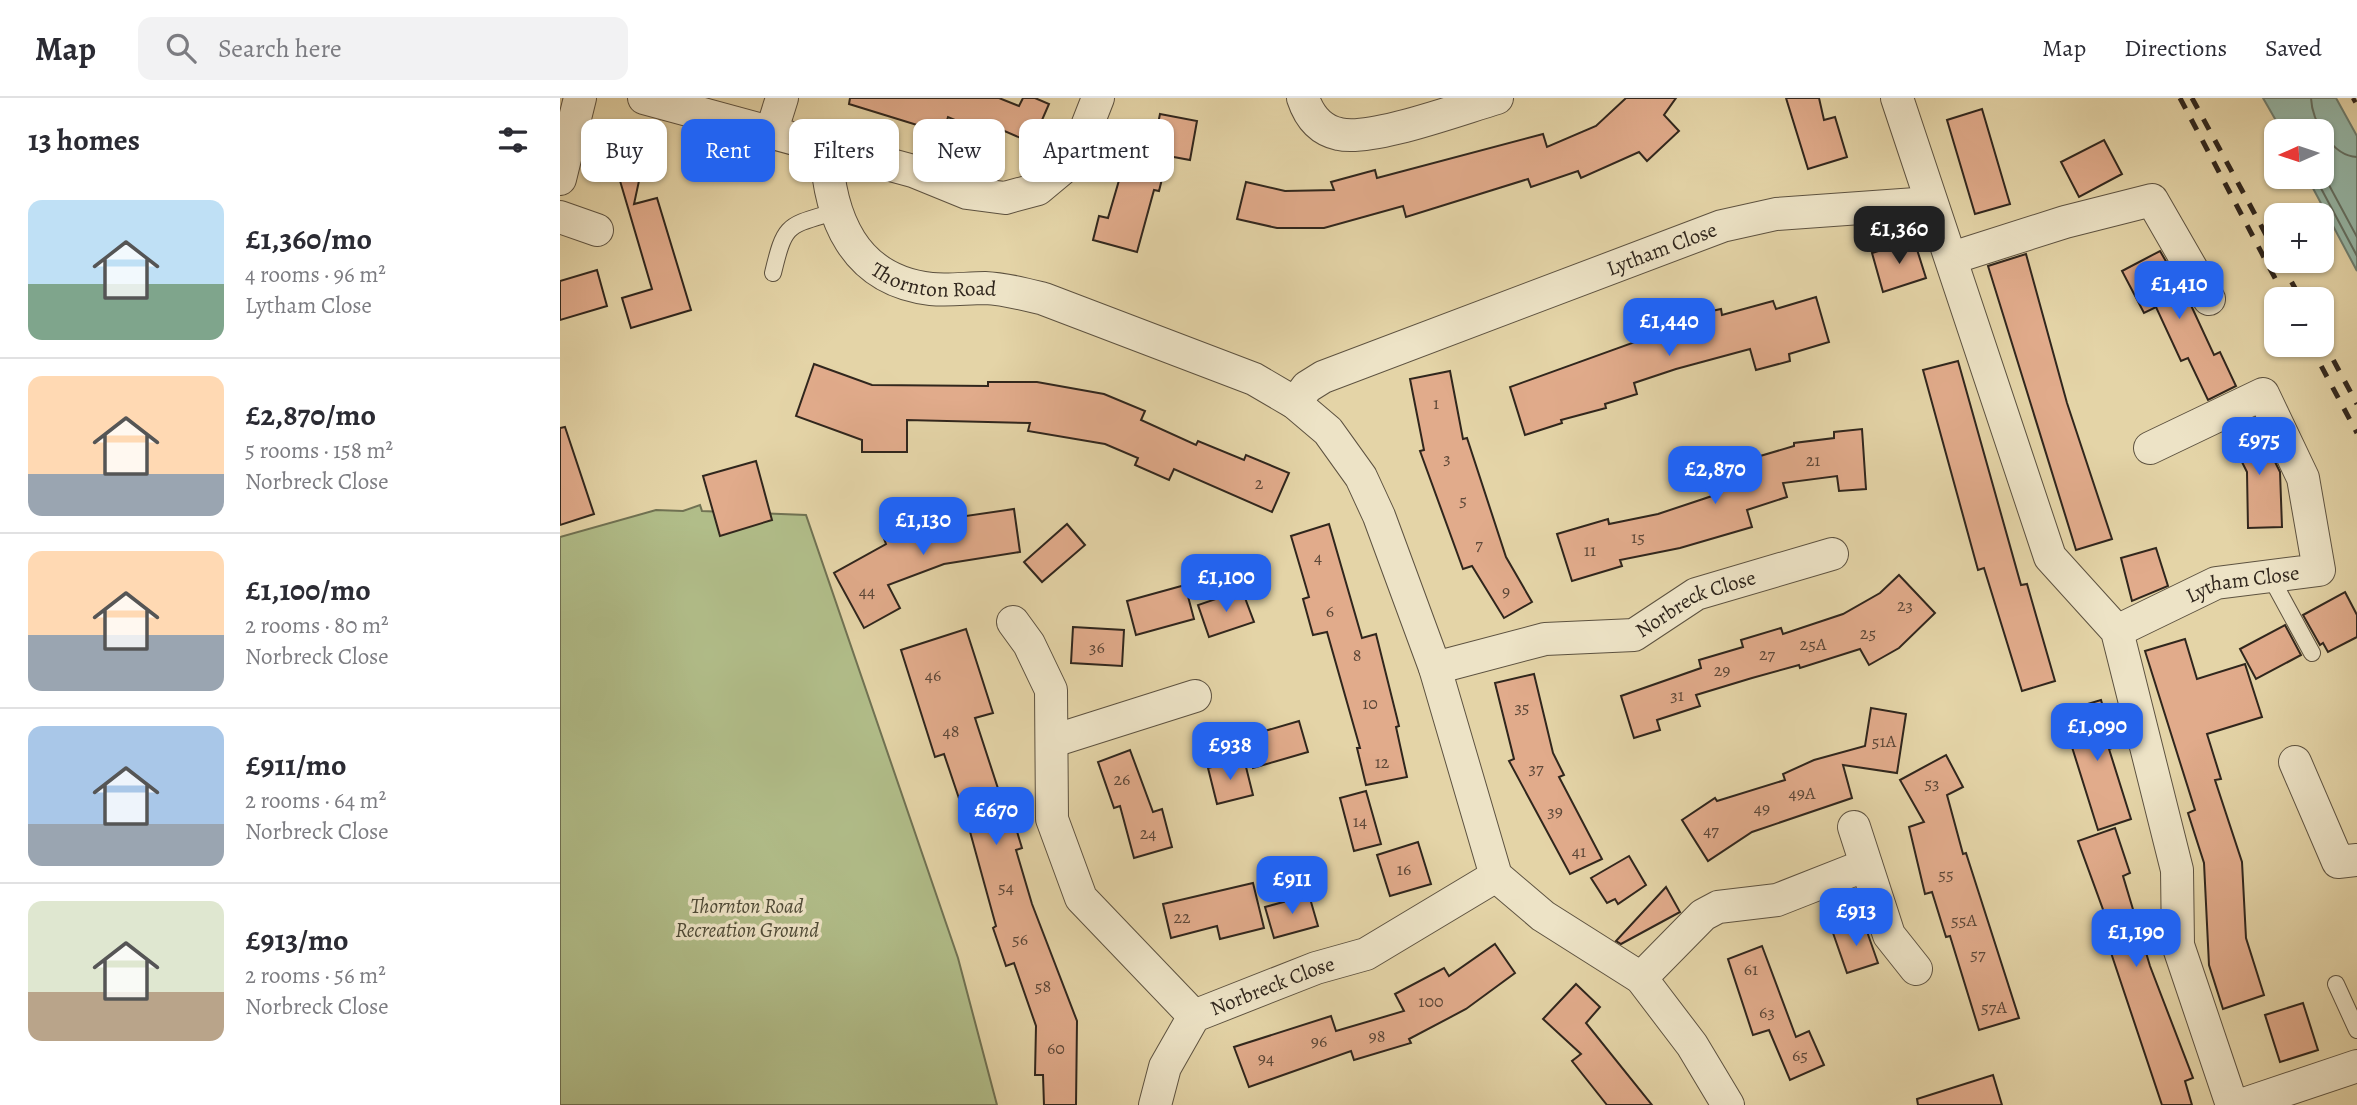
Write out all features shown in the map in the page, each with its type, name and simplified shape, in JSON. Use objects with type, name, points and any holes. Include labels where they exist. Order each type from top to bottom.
[{"type":"street","points":[[560,179],[580,98]]},
{"type":"street","points":[[644,98],[720,119]]},
{"type":"street","points":[[775,120],[782,98]]},
{"type":"street","points":[[899,167],[967,193],[986,197],[1022,195],[1038,189],[1068,164],[1079,149],[1098,98]]},
{"type":"street","points":[[1303,98],[1314,120],[1327,130],[1354,136],[1497,98]]},
{"type":"street","points":[[1896,98],[1930,203],[1952,258],[2050,557],[2117,631],[2177,870],[2178,945],[2232,1105]]},
{"type":"street","name":"Thornton Road","points":[[827,182],[834,212],[863,258],[886,276],[909,285],[933,289],[985,288],[1044,299],[1254,379],[1295,403]]},
{"type":"street","points":[[1952,258],[2065,222],[2152,200],[2209,299]]},
{"type":"street","name":"Lytham Close","points":[[1295,403],[1307,387],[1323,377],[1722,226],[1776,214],[1930,203]]},
{"type":"street","points":[[560,217],[597,230]]},
{"type":"street","name":"Lytham Close","points":[[2117,631],[2216,583],[2319,570],[2303,478],[2263,394],[2150,448]]},
{"type":"street","points":[[1295,403],[1328,431],[1360,477],[1379,516],[1435,668],[1496,876],[1543,916],[1641,978],[1692,1045],[1728,1105]]},
{"type":"street","name":"Norbreck Close","points":[[1435,668],[1545,639],[1634,635],[1696,594],[1832,554]]},
{"type":"street","name":"Norbreck Close","points":[[1008,614],[1028,644],[1051,690],[1054,741],[1052,819],[1081,898],[1194,1016]]},
{"type":"street","points":[[1054,741],[1195,696]]},
{"type":"street","points":[[2295,762],[2338,862],[2357,860]]},
{"type":"street","points":[[1854,827],[1889,935],[1916,969]]},
{"type":"street","points":[[1641,978],[1703,915],[1718,907],[1777,900],[1866,864]]},
{"type":"street","name":"Norbreck Close","points":[[1155,1105],[1165,1068],[1194,1016],[1316,968],[1366,954],[1496,876]]},
{"type":"street","points":[[2241,1105],[2357,1066]]},
{"type":"lane","points":[[773,273],[781,240],[792,225],[834,212]]},
{"type":"lane","points":[[2270,576],[2312,653]]},
{"type":"lane","points":[[2336,984],[2357,1030]]},
{"type":"path","points":[[2353,98],[2357,105]]},
{"type":"green space","name":"Thornton Road Recreation Ground","points":[[700,505],[702,511],[806,515],[958,958],[997,1105],[560,1105],[560,537],[656,510],[683,511]]},
{"type":"water","points":[[2263,98],[2336,98],[2357,136],[2357,271],[2334,228],[2334,203],[2321,203],[2313,189],[2334,189],[2334,119],[2275,119]]},
{"type":"building","points":[[850,98],[999,98],[1019,106],[1023,98],[1035,98],[1049,104],[1042,119],[1019,119],[1019,137],[1005,131],[1005,119],[948,117],[913,119],[913,124],[849,104]]},
{"type":"building","points":[[1626,98],[1676,98],[1664,115],[1679,131],[1647,161],[1639,152],[1581,178],[1578,171],[1531,187],[1528,179],[1406,217],[1403,206],[1324,228],[1277,228],[1237,219],[1246,182],[1285,191],[1334,190],[1331,182],[1375,170],[1377,178],[1543,134],[1547,147],[1596,126]]},
{"type":"building","points":[[1786,98],[1819,98],[1824,120],[1835,117],[1847,157],[1808,169]]},
{"type":"building","points":[[1982,109],[2010,204],[1975,214],[1947,120]]},
{"type":"building","points":[[1160,114],[1197,121],[1190,160],[1174,157],[1174,119],[1159,119]]},
{"type":"building","points":[[2104,140],[2122,174],[2079,197],[2061,162]]},
{"type":"building","points":[[620,182],[639,182],[634,204],[657,198],[691,310],[631,328],[622,298],[652,289]]},
{"type":"building","points":[[1119,182],[1161,182],[1159,191],[1154,190],[1137,252],[1093,240],[1099,216],[1108,218]]},
{"type":"building","points":[[1914,240],[1926,278],[1883,292],[1872,253]]},
{"type":"building","points":[[2160,251],[2189,301],[2214,355],[2220,352],[2236,386],[2208,400],[2188,358],[2181,361],[2156,307],[2144,313],[2122,271]]},
{"type":"building","points":[[2026,254],[2067,403],[2112,539],[2076,550],[1988,266]]},
{"type":"building","points":[[597,270],[607,306],[560,320],[560,281]]},
{"type":"building","points":[[1816,297],[1829,342],[1789,354],[1790,361],[1756,370],[1750,349],[1676,369],[1634,383],[1637,394],[1605,404],[1606,408],[1561,420],[1562,423],[1525,435],[1510,387],[1649,337],[1646,329],[1675,319],[1721,309],[1722,315],[1773,301],[1776,309]]},
{"type":"building","points":[[1958,361],[2021,585],[2027,584],[2055,681],[2022,691],[1984,568],[1978,570],[1923,370]]},
{"type":"building","points":[[814,364],[872,385],[988,386],[988,382],[1037,382],[1104,394],[1145,411],[1141,420],[1196,445],[1198,441],[1244,460],[1246,455],[1289,473],[1272,512],[1174,469],[1169,480],[1135,465],[1138,458],[1105,444],[1028,431],[1030,423],[907,420],[907,452],[862,452],[862,440],[796,416]]},
{"type":"building","points":[[1450,371],[1463,439],[1467,438],[1506,557],[1532,602],[1504,618],[1472,566],[1463,569],[1420,451],[1424,450],[1410,379]]},
{"type":"building","points":[[2254,419],[2280,472],[2282,527],[2248,528],[2247,472],[2227,432]]},
{"type":"building","points":[[565,427],[594,514],[560,525],[560,428]]},
{"type":"building","points":[[1862,429],[1866,489],[1839,491],[1837,476],[1783,483],[1787,497],[1747,510],[1752,527],[1680,548],[1620,560],[1622,566],[1572,581],[1557,534],[1608,519],[1609,524],[1658,514],[1712,496],[1711,493],[1756,480],[1750,459],[1794,446],[1794,443],[1834,438],[1834,432]]},
{"type":"building","points":[[756,461],[772,520],[720,536],[703,476]]},
{"type":"building","points":[[1014,509],[1020,552],[944,564],[888,585],[900,608],[864,628],[834,573],[886,544],[883,536],[931,518],[932,521]]},
{"type":"building","points":[[1067,524],[1085,545],[1042,582],[1024,562]]},
{"type":"building","points":[[1329,524],[1362,638],[1376,634],[1399,726],[1396,727],[1407,777],[1366,785],[1357,748],[1360,748],[1327,632],[1313,635],[1303,599],[1309,597],[1291,536]]},
{"type":"building","points":[[2156,548],[2168,586],[2132,601],[2121,558]]},
{"type":"building","points":[[1899,575],[1935,613],[1899,648],[1869,665],[1860,649],[1696,695],[1700,706],[1657,720],[1660,730],[1634,738],[1621,696],[1701,668],[1699,660],[1743,647],[1741,640],[1781,628],[1783,634],[1843,614],[1880,593]]},
{"type":"building","points":[[1185,585],[1194,619],[1136,635],[1127,601]]},
{"type":"building","points":[[1242,590],[1254,622],[1209,637],[1198,605]]},
{"type":"building","points":[[2345,592],[2357,615],[2357,637],[2328,652],[2323,643],[2320,645],[2303,615]]},
{"type":"building","points":[[2285,625],[2301,655],[2256,679],[2240,649]]},
{"type":"building","points":[[1073,627],[1124,630],[1122,666],[1071,663]]},
{"type":"building","points":[[966,629],[993,713],[975,718],[1007,816],[1012,815],[1022,848],[1016,850],[1032,904],[1077,1021],[1076,1105],[1044,1105],[1043,1075],[1035,1075],[1036,1026],[1014,963],[1006,966],[993,928],[996,926],[969,828],[944,754],[935,757],[901,650]]},
{"type":"building","points":[[2185,639],[2197,679],[2245,664],[2262,717],[2207,734],[2221,779],[2215,780],[2242,862],[2246,938],[2264,995],[2223,1009],[2209,965],[2204,863],[2188,813],[2195,810],[2145,651]]},
{"type":"building","points":[[1534,674],[1553,753],[1564,775],[1559,777],[1602,859],[1570,874],[1509,761],[1514,759],[1495,683]]},
{"type":"building","points":[[2101,700],[2115,747],[2109,749],[2131,819],[2098,830],[2061,712]]},
{"type":"building","points":[[1871,708],[1906,714],[1897,773],[1843,765],[1852,798],[1752,832],[1708,861],[1682,820],[1715,798],[1717,801],[1785,780],[1783,774],[1814,760],[1865,746]]},
{"type":"building","points":[[1299,721],[1308,752],[1253,768],[1244,737]]},
{"type":"building","points":[[1130,750],[1153,812],[1162,809],[1172,847],[1134,858],[1120,806],[1114,808],[1098,762]]},
{"type":"building","points":[[1946,755],[1963,787],[1947,795],[1963,854],[1966,853],[2019,1018],[1979,1030],[1950,936],[1946,937],[1932,892],[1925,894],[1909,827],[1924,822],[1900,780]]},
{"type":"building","points":[[1244,759],[1253,795],[1217,804],[1208,768]]},
{"type":"building","points":[[1366,791],[1381,844],[1354,851],[1340,798]]},
{"type":"building","points":[[2115,828],[2130,873],[2123,876],[2150,966],[2193,1078],[2185,1081],[2192,1105],[2162,1105],[2099,917],[2105,915],[2078,841]]},
{"type":"building","points":[[1418,842],[1431,884],[1390,896],[1377,855]]},
{"type":"building","points":[[1629,856],[1646,885],[1618,904],[1615,899],[1607,903],[1591,878]]},
{"type":"building","points":[[1253,883],[1264,928],[1220,939],[1217,926],[1171,938],[1163,904]]},
{"type":"building","points":[[1666,887],[1680,912],[1621,944],[1616,941]]},
{"type":"building","points":[[1309,895],[1318,926],[1274,938],[1265,907]]},
{"type":"building","points":[[1864,923],[1878,963],[1847,973],[1833,933]]},
{"type":"building","points":[[1495,944],[1515,973],[1466,1009],[1409,1039],[1411,1043],[1354,1060],[1351,1051],[1249,1087],[1234,1047],[1331,1016],[1336,1031],[1404,1011],[1395,994],[1444,968],[1449,976]]},
{"type":"building","points":[[1762,946],[1796,1037],[1809,1031],[1824,1065],[1790,1080],[1769,1030],[1753,1035],[1728,959]]},
{"type":"building","points":[[1576,984],[1600,1007],[1586,1023],[1652,1105],[1607,1105],[1572,1061],[1581,1054],[1543,1019]]},
{"type":"building","points":[[2303,1003],[2318,1050],[2280,1062],[2265,1015]]},
{"type":"building","points":[[1993,1075],[2002,1105],[1918,1105],[1917,1099]]},
{"type":"railway","points":[[2180,98],[2280,287]]},
{"type":"railway","points":[[2192,98],[2264,231]]},
{"type":"railway","points":[[2287,273],[2294,287]]},
{"type":"railway","points":[[2316,357],[2357,433]]},
{"type":"railway","points":[[2332,357],[2357,404]]}]
